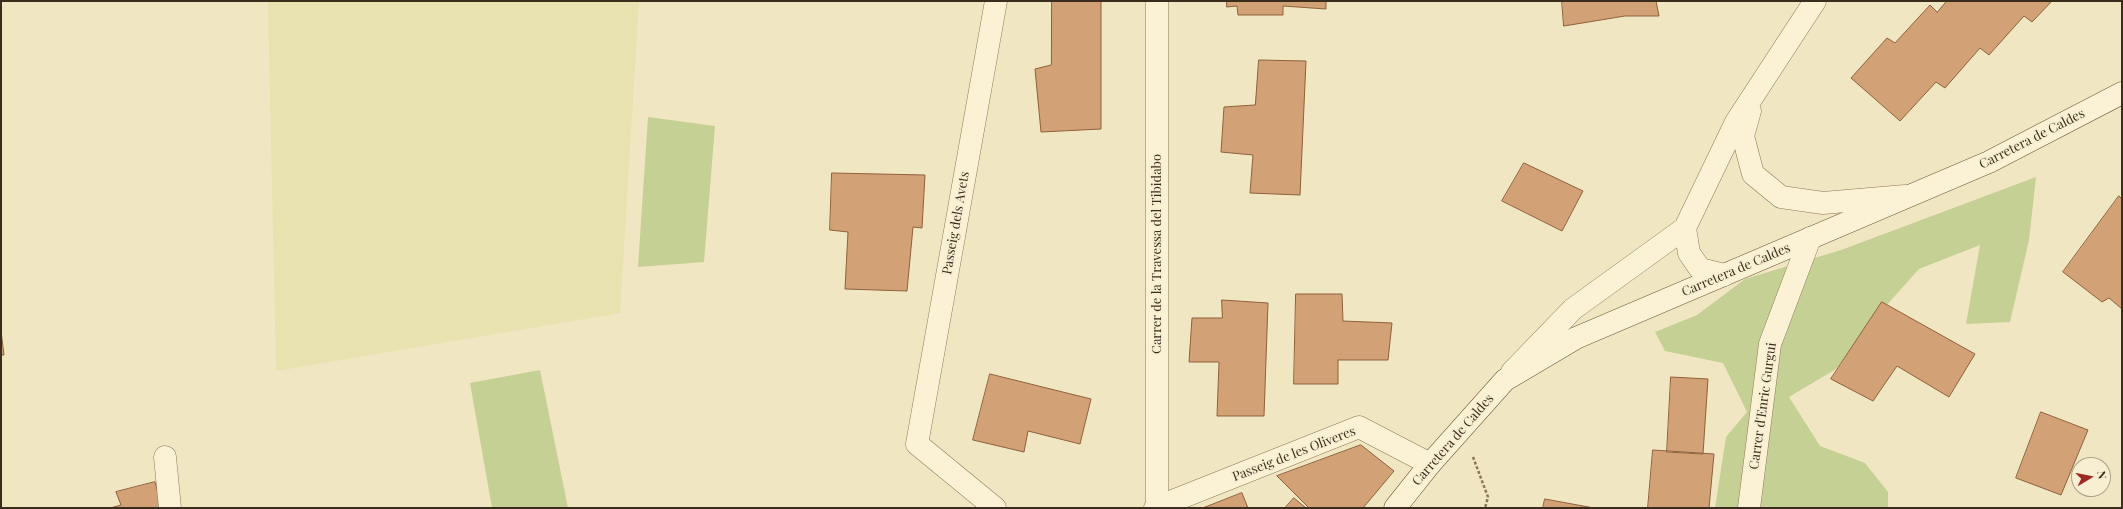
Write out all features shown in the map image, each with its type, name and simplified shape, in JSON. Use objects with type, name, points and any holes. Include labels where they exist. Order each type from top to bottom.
[{"type":"street","name":"Passeig dels Avets","points":[[995,508],[916,444],[996,1]]},
{"type":"street","name":"Carrer de la Travessa del Tibidabo","points":[[1156,508],[1157,1]]},
{"type":"street","points":[[1505,380],[1573,309],[1685,228],[1736,122],[1815,1]]},
{"type":"street","points":[[1755,93],[1743,136],[1753,174],[1781,197],[1823,203],[1909,196]]},
{"type":"street","name":"Carretera de Caldes","points":[[1396,508],[1430,464],[1505,380],[1576,338],[1989,162],[2122,93]]},
{"type":"street","points":[[1685,228],[1689,253],[1700,269],[1724,275]]},
{"type":"street","name":"Carrer d'Enric Gurgui","points":[[1749,508],[1770,344],[1810,238]]},
{"type":"street","name":"Passeig de les Oliveres","points":[[1156,508],[1359,427],[1430,464]]},
{"type":"street","points":[[165,457],[170,508]]},
{"type":"path","points":[[1463,427],[1488,497],[1485,508]]},
{"type":"shaded area","points":[[268,1],[639,1],[620,313],[276,371]]},
{"type":"green space","points":[[648,117],[715,126],[704,262],[638,267]]},
{"type":"green space","points":[[2036,177],[2029,240],[2010,322],[1966,324],[1980,245],[1919,269],[1885,307],[1836,369],[1789,397],[1820,446],[1865,463],[1888,492],[1888,508],[1715,508],[1726,437],[1747,412],[1723,363],[1665,351],[1655,332],[1697,315],[1745,279],[1841,250]]},
{"type":"green space","points":[[540,370],[568,508],[492,508],[470,383]]},
{"type":"building","points":[[1052,1],[1101,1],[1101,129],[1041,132],[1035,69],[1051,65]]},
{"type":"building","points":[[1227,1],[1326,1],[1326,9],[1283,6],[1283,15],[1238,15],[1237,6],[1227,7]]},
{"type":"building","points":[[1562,1],[1656,1],[1659,16],[1625,16],[1564,26]]},
{"type":"building","points":[[1947,1],[2052,1],[2032,22],[2024,16],[1989,55],[1980,48],[1945,88],[1936,82],[1900,121],[1851,78],[1887,38],[1895,43],[1930,5],[1937,12]]},
{"type":"building","points":[[1259,60],[1306,61],[1300,195],[1250,193],[1253,155],[1221,152],[1224,107],[1255,105]]},
{"type":"building","points":[[1524,163],[1583,191],[1562,231],[1502,201]]},
{"type":"building","points":[[832,173],[925,175],[922,228],[913,227],[907,291],[845,289],[848,232],[830,230]]},
{"type":"building","points":[[2119,196],[2122,199],[2122,309],[2109,298],[2102,302],[2063,272]]},
{"type":"building","points":[[1296,294],[1342,294],[1343,321],[1392,323],[1388,360],[1338,360],[1338,384],[1294,384]]},
{"type":"building","points":[[1222,300],[1268,303],[1264,416],[1217,416],[1219,362],[1189,362],[1192,318],[1222,318]]},
{"type":"building","points":[[1882,302],[1975,354],[1949,397],[1897,366],[1873,401],[1831,379]]},
{"type":"building","points":[[1,331],[4,355],[1,355]]},
{"type":"building","points":[[990,374],[1091,399],[1080,444],[1028,431],[1024,452],[973,440]]},
{"type":"building","points":[[1671,377],[1708,379],[1703,454],[1667,452]]},
{"type":"building","points":[[2041,412],[2088,430],[2077,457],[2071,457],[2071,471],[2061,495],[2016,478]]},
{"type":"building","points":[[1361,445],[1394,471],[1363,508],[1309,508],[1277,476]]},
{"type":"building","points":[[1653,450],[1714,454],[1709,508],[1648,508]]},
{"type":"building","points":[[155,482],[162,508],[110,508],[121,505],[116,492]]},
{"type":"building","points":[[1242,493],[1248,508],[1203,508]]},
{"type":"building","points":[[1294,498],[1306,508],[1285,508]]},
{"type":"building","points":[[1545,499],[1594,508],[1543,508]]}]
